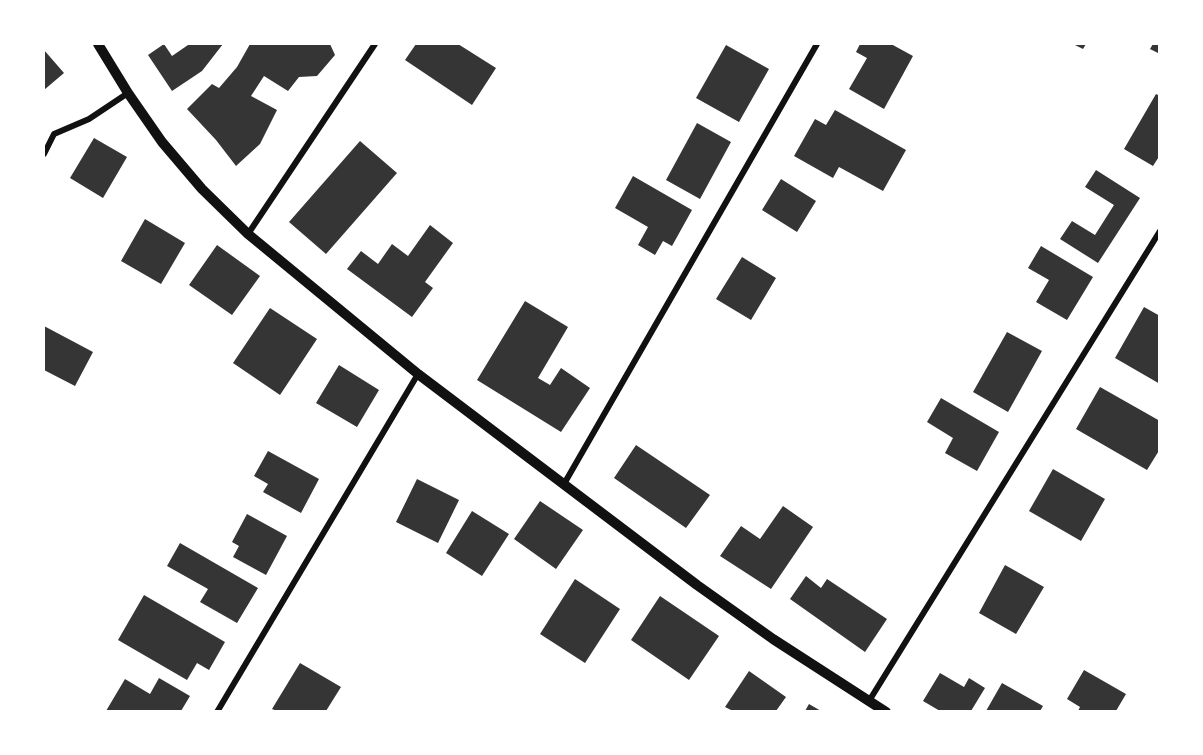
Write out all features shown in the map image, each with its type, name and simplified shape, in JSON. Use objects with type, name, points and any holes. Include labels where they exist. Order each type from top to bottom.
[{"type":"street","points":[[98,44],[162,142],[201,189],[248,234],[418,374],[697,585],[773,639],[886,711]]},
{"type":"street","points":[[248,234],[375,44]]},
{"type":"street","points":[[564,484],[817,44]]},
{"type":"street","points":[[44,154],[54,134],[89,119],[128,93]]},
{"type":"street","points":[[868,701],[1160,231]]},
{"type":"street","points":[[217,711],[418,374]]},
{"type":"building","points":[[164,44],[172,56],[188,45],[186,44],[223,44],[202,71],[172,91],[148,55]]},
{"type":"building","points":[[250,44],[330,44],[335,55],[317,76],[299,77],[288,91],[264,76],[251,96],[277,110],[260,144],[236,166],[187,109],[212,84],[219,88],[237,67]]},
{"type":"building","points":[[416,44],[458,44],[496,68],[472,105],[405,60]]},
{"type":"building","points":[[860,44],[891,44],[913,56],[884,109],[849,89],[867,58],[856,52]]},
{"type":"building","points":[[1073,44],[1086,44],[1083,49]]},
{"type":"building","points":[[1153,44],[1160,44],[1160,54],[1150,49]]},
{"type":"building","points":[[726,45],[769,69],[739,122],[696,98]]},
{"type":"building","points":[[44,50],[64,73],[44,90]]},
{"type":"building","points":[[1156,94],[1160,96],[1160,155],[1153,166],[1124,149]]},
{"type":"building","points":[[835,110],[906,150],[883,191],[839,167],[833,178],[794,156],[815,119],[826,125]]},
{"type":"building","points":[[697,123],[731,142],[700,199],[666,180]]},
{"type":"building","points":[[94,138],[127,157],[103,198],[70,178]]},
{"type":"building","points":[[360,141],[397,173],[326,254],[289,222]]},
{"type":"building","points":[[1096,170],[1140,198],[1098,263],[1060,239],[1072,221],[1095,235],[1114,205],[1085,187]]},
{"type":"building","points":[[633,176],[692,210],[672,246],[663,241],[655,255],[638,245],[648,227],[615,208]]},
{"type":"building","points":[[781,179],[816,201],[797,232],[762,210]]},
{"type":"building","points":[[145,219],[185,243],[161,284],[121,261]]},
{"type":"building","points":[[430,225],[453,243],[425,282],[433,288],[412,317],[347,269],[361,251],[378,264],[392,244],[408,256]]},
{"type":"building","points":[[217,245],[260,276],[232,315],[189,285]]},
{"type":"building","points":[[1041,246],[1093,277],[1067,320],[1036,302],[1049,280],[1028,268]]},
{"type":"building","points":[[742,257],[776,278],[751,320],[716,299]]},
{"type":"building","points":[[525,301],[568,327],[538,378],[550,385],[561,368],[590,388],[561,432],[477,380]]},
{"type":"building","points":[[1144,307],[1160,316],[1160,384],[1115,358]]},
{"type":"building","points":[[270,308],[317,339],[280,395],[233,363]]},
{"type":"building","points":[[44,326],[93,352],[75,386],[44,370]]},
{"type":"building","points":[[1007,332],[1042,351],[1008,412],[973,392]]},
{"type":"building","points":[[339,365],[379,390],[357,427],[316,403]]},
{"type":"building","points":[[1100,387],[1160,421],[1160,449],[1147,470],[1076,429]]},
{"type":"building","points":[[941,398],[999,432],[977,471],[945,453],[953,438],[927,422]]},
{"type":"building","points":[[636,445],[710,495],[686,528],[614,478]]},
{"type":"building","points":[[268,451],[319,479],[301,513],[263,492],[268,484],[254,476]]},
{"type":"building","points":[[1053,469],[1105,499],[1081,541],[1029,511]]},
{"type":"building","points":[[417,479],[459,500],[438,543],[396,522]]},
{"type":"building","points":[[540,501],[583,530],[556,569],[514,539]]},
{"type":"building","points":[[783,506],[813,527],[771,589],[720,556],[741,526],[760,539]]},
{"type":"building","points":[[472,511],[509,534],[482,576],[446,553]]},
{"type":"building","points":[[247,514],[287,536],[266,575],[233,557],[239,546],[232,542]]},
{"type":"building","points":[[180,543],[258,588],[237,623],[200,602],[208,589],[167,566]]},
{"type":"building","points":[[1005,565],[1044,587],[1016,634],[979,613]]},
{"type":"building","points":[[806,576],[821,588],[827,579],[887,619],[865,652],[790,599]]},
{"type":"building","points":[[575,579],[620,609],[585,663],[540,634]]},
{"type":"building","points":[[144,595],[225,642],[209,670],[197,663],[187,680],[118,640]]},
{"type":"building","points":[[660,596],[719,636],[689,680],[631,640]]},
{"type":"building","points":[[300,663],[341,687],[326,711],[277,711],[272,709]]},
{"type":"building","points":[[1084,670],[1126,694],[1116,711],[1078,711],[1080,707],[1067,699]]},
{"type":"building","points":[[749,671],[786,697],[776,711],[733,711],[725,707]]},
{"type":"building","points":[[940,673],[964,687],[969,678],[985,688],[971,711],[940,711],[923,701]]},
{"type":"building","points":[[159,678],[190,696],[181,711],[106,711],[125,679],[150,694]]},
{"type":"building","points":[[1002,683],[1043,706],[1040,711],[986,711]]},
{"type":"building","points":[[809,704],[821,711],[805,711]]}]
